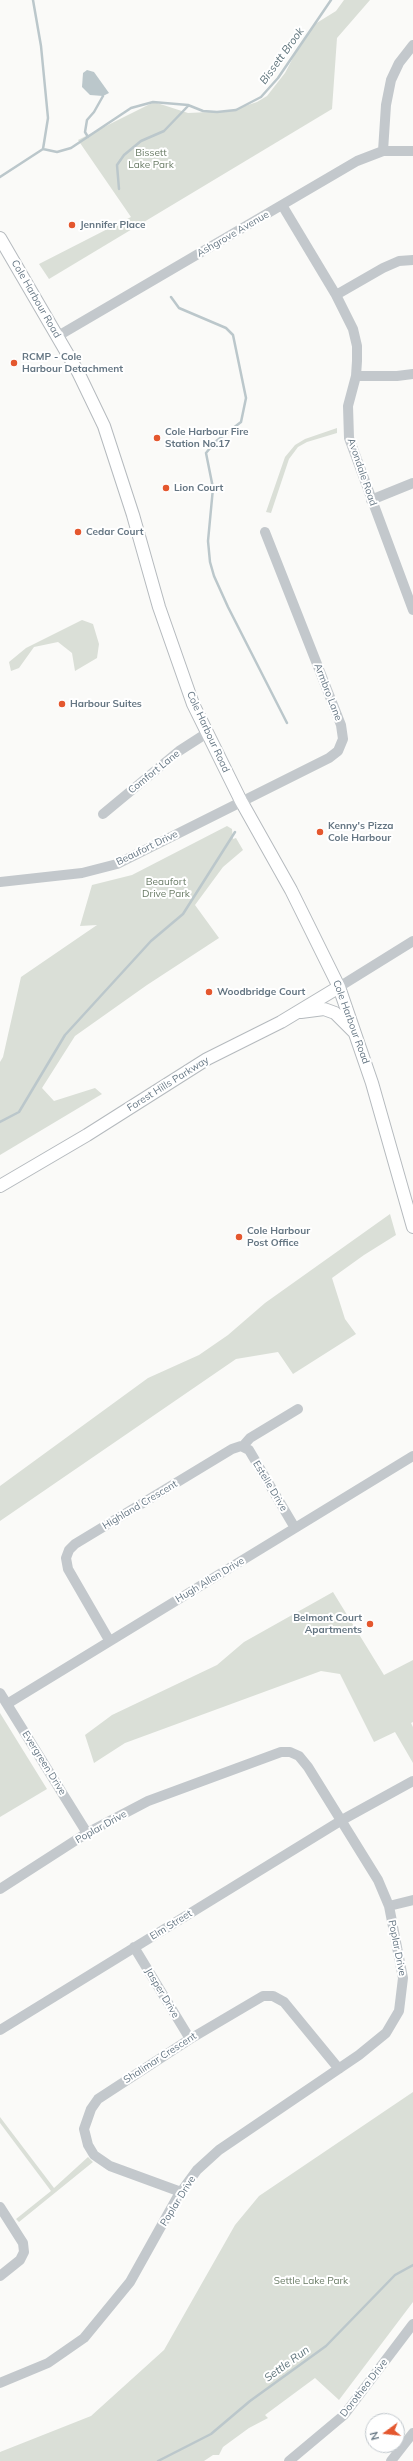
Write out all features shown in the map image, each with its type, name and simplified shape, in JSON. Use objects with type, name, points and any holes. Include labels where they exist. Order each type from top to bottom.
[{"type":"main road","name":"Cole Harbour Road","points":[[0,238],[78,372],[112,448],[166,629],[184,681],[207,733],[241,801],[291,890],[339,986],[372,1083],[413,1227]]},
{"type":"main road","name":"Forest Hills Parkway","points":[[0,1186],[93,1131],[207,1059],[298,1012],[339,986]]},
{"type":"main road","points":[[298,1012],[324,1009],[335,1014],[355,1033]]},
{"type":"street","points":[[383,151],[389,85],[399,63],[413,45]]},
{"type":"street","name":"Ashgrove Avenue","points":[[58,336],[343,168],[383,151],[413,151]]},
{"type":"street","name":"Avondale Road","points":[[282,205],[336,295],[355,335],[358,352],[356,376],[348,406],[348,429],[352,448],[371,500],[410,593],[413,610]]},
{"type":"street","points":[[336,295],[383,268],[399,261],[413,260]]},
{"type":"street","points":[[356,376],[397,376],[413,374]]},
{"type":"street","points":[[371,500],[413,483]]},
{"type":"street","name":"Armbro Lane","points":[[241,801],[329,758],[338,751],[342,739],[341,725],[265,532]]},
{"type":"street","name":"Comfort Lane","points":[[103,814],[179,751],[207,733]]},
{"type":"street","name":"Beaufort Drive","points":[[0,882],[82,873],[106,867],[142,853],[241,801]]},
{"type":"street","points":[[339,986],[413,942]]},
{"type":"street","name":"Highland Crescent","points":[[109,1640],[69,1572],[66,1558],[69,1550],[75,1544],[232,1449],[243,1446],[250,1438],[298,1409]]},
{"type":"street","name":"Estelle Drive","points":[[243,1446],[249,1450],[295,1528]]},
{"type":"street","name":"Hugh Allen Drive","points":[[6,1704],[413,1456]]},
{"type":"street","name":"Evergreen Drive","points":[[0,1693],[87,1833]]},
{"type":"street","name":"Poplar Drive","points":[[0,1889],[87,1833],[156,1798],[284,1752],[297,1755],[308,1767],[370,1863],[389,1906],[402,1969],[403,1990],[399,2011],[386,2033],[339,2069],[219,2150],[197,2170],[180,2192],[130,2282],[100,2322],[67,2352],[28,2373],[0,2383]]},
{"type":"street","name":"Elm Street","points":[[0,2030],[342,1820],[413,1781]]},
{"type":"street","points":[[389,1906],[413,1900]]},
{"type":"street","name":"Jasper Drive","points":[[134,1947],[190,2039]]},
{"type":"street","name":"Shalimar Crescent","points":[[180,2192],[102,2162],[94,2155],[88,2145],[84,2129],[90,2109],[98,2099],[256,1998],[268,1995],[278,1999],[287,2006],[339,2069]]},
{"type":"street","points":[[0,2207],[22,2243],[24,2252],[20,2260],[0,2276]]},
{"type":"street","name":"Dorothea Drive","points":[[289,2461],[344,2415],[413,2324]]},
{"type":"street","points":[[391,2461],[413,2433]]},
{"type":"green space","name":"Bissett Lake Park","points":[[344,0],[370,0],[337,38],[332,109],[49,279],[39,264],[131,217],[78,140],[154,102],[188,113],[230,111],[257,102],[267,96],[285,73],[296,52],[315,24],[336,11]]},
{"type":"green space","points":[[337,428],[337,433],[307,442],[298,447],[289,459],[271,513],[266,512],[285,457],[295,445],[305,439]]},
{"type":"green space","points":[[82,620],[93,624],[99,644],[97,658],[75,671],[72,653],[58,642],[34,647],[19,668],[11,671],[9,662],[26,648]]},
{"type":"green space","name":"Beaufort Drive Park","points":[[227,826],[232,829],[233,839],[236,838],[243,850],[223,867],[195,905],[219,938],[147,985],[75,1036],[42,1088],[54,1101],[95,1088],[102,1094],[0,1155],[0,1062],[3,1057],[21,977],[97,925],[80,926],[92,885],[132,875]]},
{"type":"green space","points":[[390,1214],[396,1235],[364,1255],[332,1278],[345,1319],[356,1334],[293,1374],[278,1352],[236,1359],[0,1521],[0,1486],[148,1378],[199,1355],[228,1335],[265,1303]]},
{"type":"green space","points":[[333,1592],[384,1675],[413,1660],[413,1722],[411,1723],[413,1727],[413,1763],[395,1732],[374,1742],[340,1674],[321,1671],[125,1743],[94,1763],[85,1735],[112,1715],[217,1665],[244,1642]]},
{"type":"green space","points":[[0,1713],[47,1789],[0,1817]]},
{"type":"green space","name":"Settle Lake Park","points":[[413,2092],[413,2302],[339,2400],[315,2378],[265,2415],[268,2418],[249,2428],[223,2447],[219,2455],[213,2455],[204,2461],[0,2461],[0,2452],[91,2416],[164,2350],[235,2225],[259,2196]]},
{"type":"green space","points":[[0,2117],[54,2188],[88,2157],[93,2162],[19,2222],[16,2219],[51,2191],[0,2123]]},
{"type":"shaded area","points":[[87,70],[94,72],[109,93],[103,96],[90,95],[82,87],[83,73]]},
{"type":"waterway","name":"Bissett Brook","points":[[33,0],[41,46],[48,118],[43,149],[57,152],[71,148],[131,108],[153,102],[188,105],[203,111],[217,112],[236,110],[261,97],[278,78],[331,0]]},
{"type":"waterway","points":[[88,137],[85,132],[87,120],[94,112],[103,96]]},
{"type":"waterway","points":[[119,189],[117,165],[124,155],[141,141],[164,131],[188,106]]},
{"type":"waterway","points":[[0,177],[43,149]]},
{"type":"waterway","points":[[171,297],[179,308],[226,328],[233,335],[246,398],[241,422],[215,442],[206,453],[213,488],[208,541],[210,562],[214,576],[228,607],[287,723]]},
{"type":"waterway","points":[[0,1122],[19,1112],[65,1035],[151,941],[183,914],[235,832]]},
{"type":"waterway","name":"Settle Run","points":[[158,2461],[211,2434],[250,2401],[326,2346],[395,2275],[413,2265]]},
{"type":"place","name":"Jennifer Place","points":[[72,225]]},
{"type":"place","name":"RCMP - Cole Harbour Detachment","points":[[14,363]]},
{"type":"place","name":"Cole Harbour Fire Station No.17","points":[[157,438]]},
{"type":"place","name":"Lion Court","points":[[166,488]]},
{"type":"place","name":"Cedar Court","points":[[78,532]]},
{"type":"place","name":"Harbour Suites","points":[[62,704]]},
{"type":"place","name":"Kenny's Pizza Cole Harbour","points":[[320,832]]},
{"type":"place","name":"Woodbridge Court","points":[[209,992]]},
{"type":"place","name":"Cole Harbour Post Office","points":[[239,1237]]},
{"type":"place","name":"Belmont Court Apartments","points":[[370,1624]]}]
